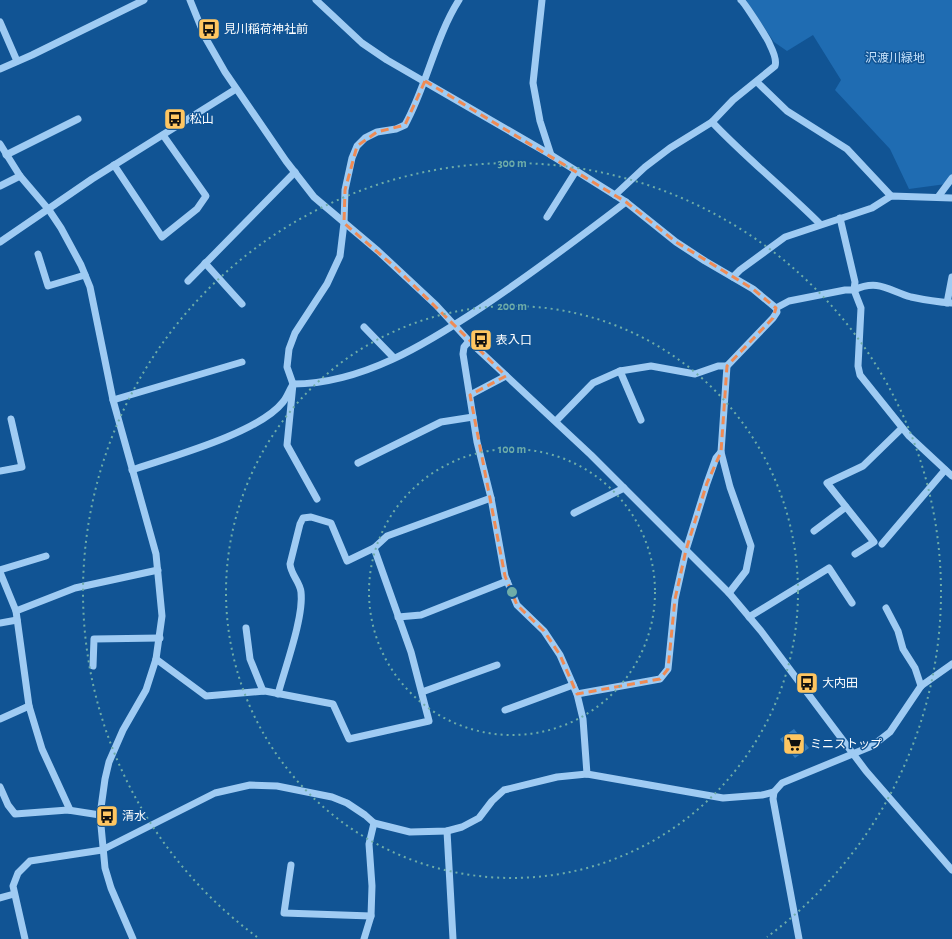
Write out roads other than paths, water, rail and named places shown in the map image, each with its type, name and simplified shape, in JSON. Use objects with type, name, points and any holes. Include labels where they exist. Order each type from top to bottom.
[{"type":"street","points":[[0,69],[144,0]]},
{"type":"street","points":[[190,0],[205,37],[236,89],[314,197],[395,267],[469,341],[556,421],[729,593],[749,617],[853,755],[952,870]]},
{"type":"street","points":[[316,0],[362,43],[387,60],[551,155],[626,202],[654,226],[682,246],[705,261],[753,288],[776,308],[777,312],[774,318],[727,366],[721,452],[730,487],[751,546],[746,571],[729,593]]},
{"type":"street","points":[[317,499],[287,445],[293,384],[287,367],[289,349],[295,333],[327,284],[340,256],[346,190],[352,158],[357,146],[365,138],[377,132],[396,129],[405,125],[425,81],[449,16],[459,0]]},
{"type":"street","points":[[542,0],[533,83],[542,128],[551,155]]},
{"type":"street","points":[[615,195],[645,167],[670,148],[712,122],[733,100],[771,71],[776,62],[770,45],[744,2],[741,0]]},
{"type":"street","points":[[0,22],[17,62]]},
{"type":"street","points":[[757,82],[786,111],[847,149],[891,196]]},
{"type":"street","points":[[0,242],[114,165],[236,89]]},
{"type":"street","points":[[6,155],[78,119]]},
{"type":"street","points":[[712,122],[733,144],[762,169],[820,224]]},
{"type":"street","points":[[114,165],[162,237],[197,209],[206,196],[163,135]]},
{"type":"street","points":[[0,144],[20,176],[49,210],[70,243],[85,275],[96,313],[113,400],[156,554],[162,616],[156,659],[146,690],[123,730],[109,762],[103,785],[100,815],[102,850],[111,888],[133,939]]},
{"type":"street","points":[[547,217],[576,171]]},
{"type":"street","points":[[188,281],[295,172]]},
{"type":"street","points":[[0,186],[20,176]]},
{"type":"street","points":[[938,197],[952,178]]},
{"type":"street","points":[[734,277],[740,270],[785,237],[820,224],[872,208],[891,196],[952,198]]},
{"type":"street","points":[[293,384],[306,384],[348,377],[418,347],[532,273],[626,202]]},
{"type":"street","points":[[840,218],[855,282],[854,290],[861,308],[858,366],[860,375],[902,428],[944,470],[952,476]]},
{"type":"street","points":[[38,254],[48,286],[85,275]]},
{"type":"street","points":[[205,263],[242,304]]},
{"type":"street","points":[[776,308],[789,301],[844,290],[854,290],[866,284],[880,286],[924,300],[950,303],[952,277]]},
{"type":"street","points":[[364,327],[393,357]]},
{"type":"street","points":[[469,341],[464,347],[463,354],[477,442],[491,498],[506,581],[517,605],[544,631],[560,655],[577,694],[583,719],[587,774]]},
{"type":"street","points":[[113,400],[242,362]]},
{"type":"street","points":[[556,421],[593,383],[620,371],[651,366],[695,374],[718,366],[727,366]]},
{"type":"street","points":[[620,371],[641,420]]},
{"type":"street","points":[[470,395],[506,376]]},
{"type":"street","points":[[132,470],[218,441],[254,423],[272,412],[283,402],[293,384]]},
{"type":"street","points":[[358,463],[441,422],[473,417]]},
{"type":"street","points":[[0,470],[22,467],[11,419]]},
{"type":"street","points":[[855,554],[874,542],[827,483],[862,466],[902,428]]},
{"type":"street","points":[[577,694],[660,679],[668,669],[675,599],[686,550],[707,483],[716,458],[721,452]]},
{"type":"street","points":[[882,544],[944,470]]},
{"type":"street","points":[[574,513],[624,488]]},
{"type":"street","points":[[278,694],[301,610],[301,590],[290,570],[290,564],[300,524],[303,518],[311,517],[331,523],[347,561],[374,548],[387,536],[491,498]]},
{"type":"street","points":[[814,531],[846,507]]},
{"type":"street","points":[[156,659],[206,696],[263,691],[333,704],[349,739],[429,721],[411,652],[374,548]]},
{"type":"street","points":[[46,556],[0,571],[1,579],[16,611],[28,706],[42,749],[70,810]]},
{"type":"street","points":[[749,617],[829,568],[852,603]]},
{"type":"street","points":[[16,611],[75,588],[158,570]]},
{"type":"street","points":[[398,617],[421,615],[506,581]]},
{"type":"street","points":[[886,608],[898,631],[903,649],[915,668],[921,686]]},
{"type":"street","points":[[0,623],[17,620]]},
{"type":"street","points":[[246,628],[250,659],[263,691]]},
{"type":"street","points":[[93,666],[94,639],[160,638]]},
{"type":"street","points":[[25,939],[14,894],[14,880],[23,866],[30,861],[102,850],[215,793],[250,786],[276,786],[332,797],[347,803],[374,823],[410,832],[447,831],[462,827],[479,818],[492,800],[504,790],[557,777],[587,774],[723,798],[756,796],[774,792],[782,784],[872,746],[890,732],[921,686],[952,664]]},
{"type":"street","points":[[422,692],[497,665]]},
{"type":"street","points":[[505,710],[573,685]]},
{"type":"street","points":[[0,719],[28,706]]},
{"type":"street","points":[[0,787],[8,805],[15,814],[70,810],[100,815]]},
{"type":"street","points":[[774,792],[773,799],[798,939]]},
{"type":"street","points":[[364,939],[371,916],[372,886],[370,844],[374,823]]},
{"type":"street","points":[[447,831],[453,939]]},
{"type":"street","points":[[291,865],[284,913],[371,916]]},
{"type":"street","points":[[0,898],[14,894]]},
{"type":"place","name":"見川稲荷神社前","points":[[209,29]]},
{"type":"place","name":"松山","points":[[175,119]]},
{"type":"place","name":"表入口","points":[[481,340]]},
{"type":"place","name":"大内田","points":[[807,683]]},
{"type":"place","name":"ミニストップ","points":[[794,744]]},
{"type":"place","name":"清水","points":[[107,816]]},
{"type":"park label","name":"沢渡川緑地","points":[[895,58]]}]
